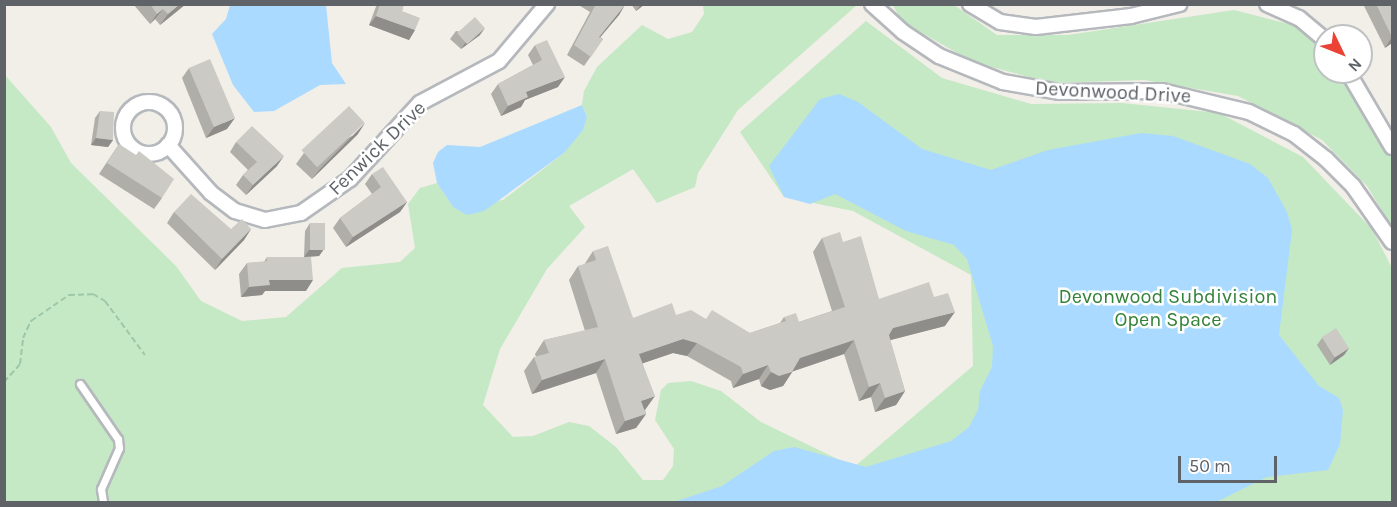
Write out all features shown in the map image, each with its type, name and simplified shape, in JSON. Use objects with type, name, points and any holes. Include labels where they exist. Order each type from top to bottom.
[{"type":"street","name":"Fenwick Drive","points":[[168,145],[205,187],[235,211],[266,220],[301,213],[350,179],[420,103],[500,61],[547,4]]},
{"type":"street","name":"Devonwood Drive","points":[[872,4],[903,32],[939,56],[1003,82],[1060,92],[1162,91],[1250,112],[1294,134],[1326,159],[1353,186],[1392,242]]},
{"type":"street","points":[[970,4],[1000,22],[1036,27],[1131,16],[1180,4]]},
{"type":"street","points":[[1267,4],[1299,18],[1313,30]]},
{"type":"street","points":[[1355,84],[1392,147]]},
{"type":"lane","points":[[80,384],[118,439],[119,448],[101,489],[103,502]]},
{"type":"path","points":[[4,382],[20,364],[23,338],[31,321],[69,295],[93,294],[105,301],[145,355]]},
{"type":"green space","points":[[703,5],[857,5],[738,110],[698,173],[695,187],[657,203],[633,169],[569,206],[585,227],[547,269],[500,349],[483,405],[513,437],[533,436],[569,422],[589,426],[616,447],[643,480],[663,480],[673,466],[674,449],[655,420],[661,390],[668,383],[691,381],[721,391],[761,422],[854,467],[973,366],[971,275],[853,211],[784,197],[740,132],[866,21],[942,78],[1031,104],[1122,103],[1219,113],[1303,157],[1372,229],[1392,268],[1392,502],[5,502],[4,74],[51,127],[71,163],[176,266],[201,301],[242,321],[286,317],[342,268],[400,262],[415,248],[408,204],[420,188],[437,183],[453,207],[503,200],[564,153],[587,117],[582,105],[584,91],[597,67],[642,25],[668,39],[692,32],[704,14]]},
{"type":"green space","points":[[893,5],[954,5],[997,35],[1068,35],[1234,10],[1297,26],[1313,36],[1313,84],[1349,84],[1392,153],[1392,227],[1367,186],[1322,140],[1238,96],[1144,80],[1052,83],[973,62],[901,21]]},
{"type":"water","points":[[230,5],[326,5],[332,63],[346,84],[320,85],[274,111],[254,112],[233,85],[212,34],[226,19]]},
{"type":"water","name":"Devonwood Subdivision Open Space","points":[[839,94],[858,102],[922,149],[991,170],[1048,150],[1141,133],[1173,136],[1250,164],[1268,178],[1287,212],[1292,230],[1279,335],[1319,386],[1339,398],[1343,410],[1340,444],[1328,470],[1267,477],[1216,502],[674,502],[722,486],[774,451],[794,447],[866,467],[951,441],[969,427],[978,410],[980,391],[992,367],[993,346],[967,259],[954,245],[906,231],[835,194],[810,204],[784,197],[769,166],[820,99]]},
{"type":"water","points":[[582,105],[587,117],[583,130],[564,153],[484,211],[467,215],[453,207],[437,183],[433,163],[438,152],[447,145],[480,147]]},
{"type":"building","points":[[150,4],[180,4],[168,14],[163,9],[157,14]]},
{"type":"building","points":[[380,4],[404,4],[402,11],[420,18],[415,30],[376,16]]},
{"type":"building","points":[[596,4],[625,5],[599,37],[603,39],[591,57],[574,45]]},
{"type":"building","points":[[1376,4],[1392,4],[1392,37]]},
{"type":"building","points":[[475,17],[485,28],[467,44],[457,33]]},
{"type":"building","points":[[547,40],[565,77],[526,92],[528,97],[508,106],[498,84],[542,60],[535,45]]},
{"type":"building","points":[[210,59],[235,118],[214,127],[189,68]]},
{"type":"building","points":[[349,106],[365,123],[317,167],[301,150]]},
{"type":"building","points":[[100,111],[114,112],[113,140],[96,138]]},
{"type":"building","points":[[252,126],[284,156],[253,185],[243,175],[257,162],[236,142]]},
{"type":"building","points":[[119,144],[136,155],[139,151],[174,179],[162,198],[107,163]]},
{"type":"building","points":[[383,167],[407,202],[353,237],[340,218],[381,187],[372,174]]},
{"type":"building","points":[[191,194],[231,229],[242,219],[251,229],[222,259],[174,212]]},
{"type":"building","points":[[310,223],[325,223],[325,250],[310,250]]},
{"type":"building","points":[[840,232],[843,242],[861,236],[879,299],[929,282],[934,297],[948,293],[955,312],[893,328],[889,335],[905,391],[885,398],[880,383],[869,387],[854,340],[800,358],[792,372],[779,376],[771,372],[768,365],[743,374],[741,367],[697,343],[683,339],[639,354],[655,396],[641,401],[646,414],[625,421],[605,359],[542,380],[534,357],[549,353],[544,340],[598,327],[578,266],[596,260],[593,251],[608,246],[633,318],[672,303],[676,315],[691,310],[706,319],[712,310],[750,333],[786,321],[784,317],[796,313],[799,322],[845,307],[822,238]]},
{"type":"building","points":[[267,257],[311,257],[313,280],[269,280],[270,285],[249,287],[247,263],[267,261]]},
{"type":"building","points":[[1336,328],[1349,348],[1335,357],[1322,337]]}]
